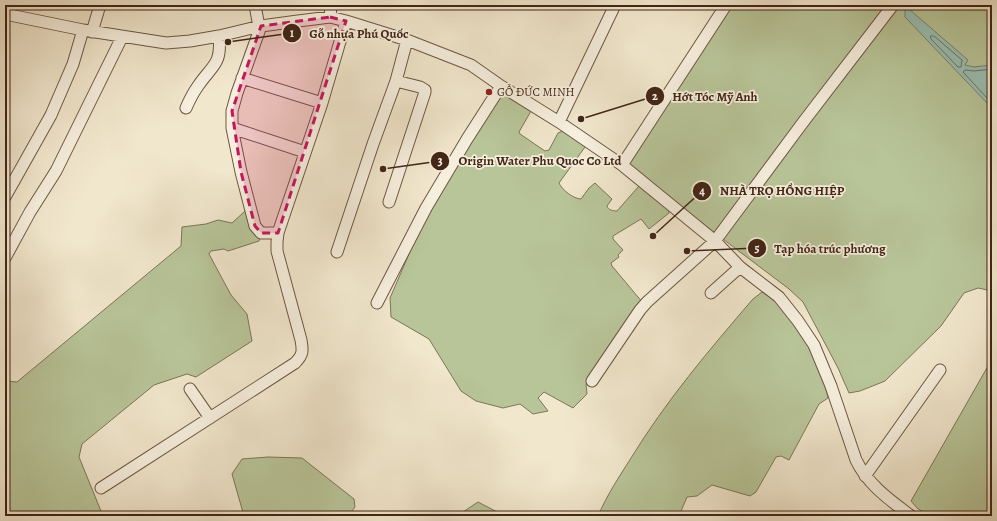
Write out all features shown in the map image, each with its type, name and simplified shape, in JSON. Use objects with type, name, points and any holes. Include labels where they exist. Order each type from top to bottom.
[{"type":"street","points":[[5,198],[51,115],[100,5]]},
{"type":"street","points":[[255,5],[260,27],[232,112],[232,128],[241,172],[255,226],[261,233],[278,233]]},
{"type":"street","points":[[330,17],[331,5]]},
{"type":"street","points":[[559,122],[615,5]]},
{"type":"street","points":[[622,165],[726,5]]},
{"type":"street","points":[[592,382],[640,310],[715,241],[893,5]]},
{"type":"street","points":[[5,14],[88,31],[166,43],[219,36],[298,20],[330,17],[406,40],[470,65],[559,122],[622,165],[715,241],[740,267],[786,304],[814,345],[831,386],[856,460],[865,476],[887,498],[911,516]]},
{"type":"street","points":[[101,488],[296,364],[301,358],[303,350],[301,340],[277,251],[278,233],[322,103],[346,21]]},
{"type":"street","points":[[5,258],[30,212],[56,171],[122,36]]},
{"type":"street","points":[[186,108],[198,86],[212,69],[219,56],[219,36]]},
{"type":"street","points":[[337,252],[396,81],[406,40]]},
{"type":"street","points":[[242,78],[322,103]]},
{"type":"street","points":[[389,202],[425,92],[420,87],[396,81]]},
{"type":"street","points":[[377,303],[426,208],[467,139],[502,86]]},
{"type":"street","points":[[232,128],[305,152]]},
{"type":"street","points":[[711,293],[740,267]]},
{"type":"street","points":[[865,476],[940,370]]},
{"type":"street","points":[[190,389],[210,418]]},
{"type":"highlighted area","points":[[330,17],[346,21],[278,233],[261,233],[255,226],[241,172],[232,111],[261,26]]},
{"type":"green space","points":[[5,5],[46,5],[42,10]]},
{"type":"green space","points":[[730,5],[992,5],[992,291],[978,288],[964,293],[941,326],[885,381],[860,391],[849,393],[838,368],[803,302],[789,289],[633,171],[629,163]]},
{"type":"green space","points":[[501,91],[531,111],[519,132],[545,151],[549,150],[558,133],[563,131],[584,143],[585,147],[559,183],[568,194],[581,199],[589,188],[595,183],[612,199],[607,206],[608,208],[617,211],[639,186],[668,208],[669,213],[649,229],[641,219],[613,236],[613,239],[623,250],[618,255],[619,257],[611,263],[612,266],[643,303],[636,308],[586,384],[587,394],[573,408],[544,392],[538,398],[548,411],[533,414],[520,404],[503,408],[476,401],[461,391],[429,339],[391,317],[390,298],[428,210]]},
{"type":"green space","points":[[245,211],[248,213],[261,236],[259,241],[228,251],[224,249],[211,251],[209,254],[231,295],[247,314],[252,341],[196,377],[187,374],[154,385],[82,444],[79,457],[103,516],[5,516],[5,381],[17,382],[181,246],[182,227],[206,224],[218,220],[232,223]]},
{"type":"green space","points":[[762,292],[781,306],[805,339],[817,363],[828,398],[819,404],[789,460],[781,456],[776,457],[756,492],[750,496],[712,485],[697,496],[687,497],[679,516],[598,516],[609,493],[622,472],[644,437],[673,396],[753,299]]},
{"type":"green space","points":[[992,359],[992,516],[931,516],[918,509],[911,501]]},
{"type":"green space","points":[[268,457],[302,458],[354,499],[355,507],[348,516],[244,516],[232,474],[242,459]]},
{"type":"green space","points":[[478,502],[501,514],[502,516],[457,516]]},
{"type":"water","points":[[905,9],[910,10],[968,60],[965,65],[974,67],[992,65],[992,101],[987,103],[905,17]]},
{"type":"place","name":"Gỗ nhựa Phú Quốc","points":[[228,42]]},
{"type":"place","name":"GỖ ĐỨC MINH","points":[[489,92]]},
{"type":"place","name":"Hớt Tóc Mỹ Anh","points":[[581,119]]},
{"type":"place","name":"Origin Water Phu Quoc Co Ltd","points":[[383,169]]},
{"type":"place","name":"NHÀ TRỌ HỒNG HIỆP","points":[[653,236]]},
{"type":"place","name":"Tạp hóa trúc phương","points":[[687,251]]}]
